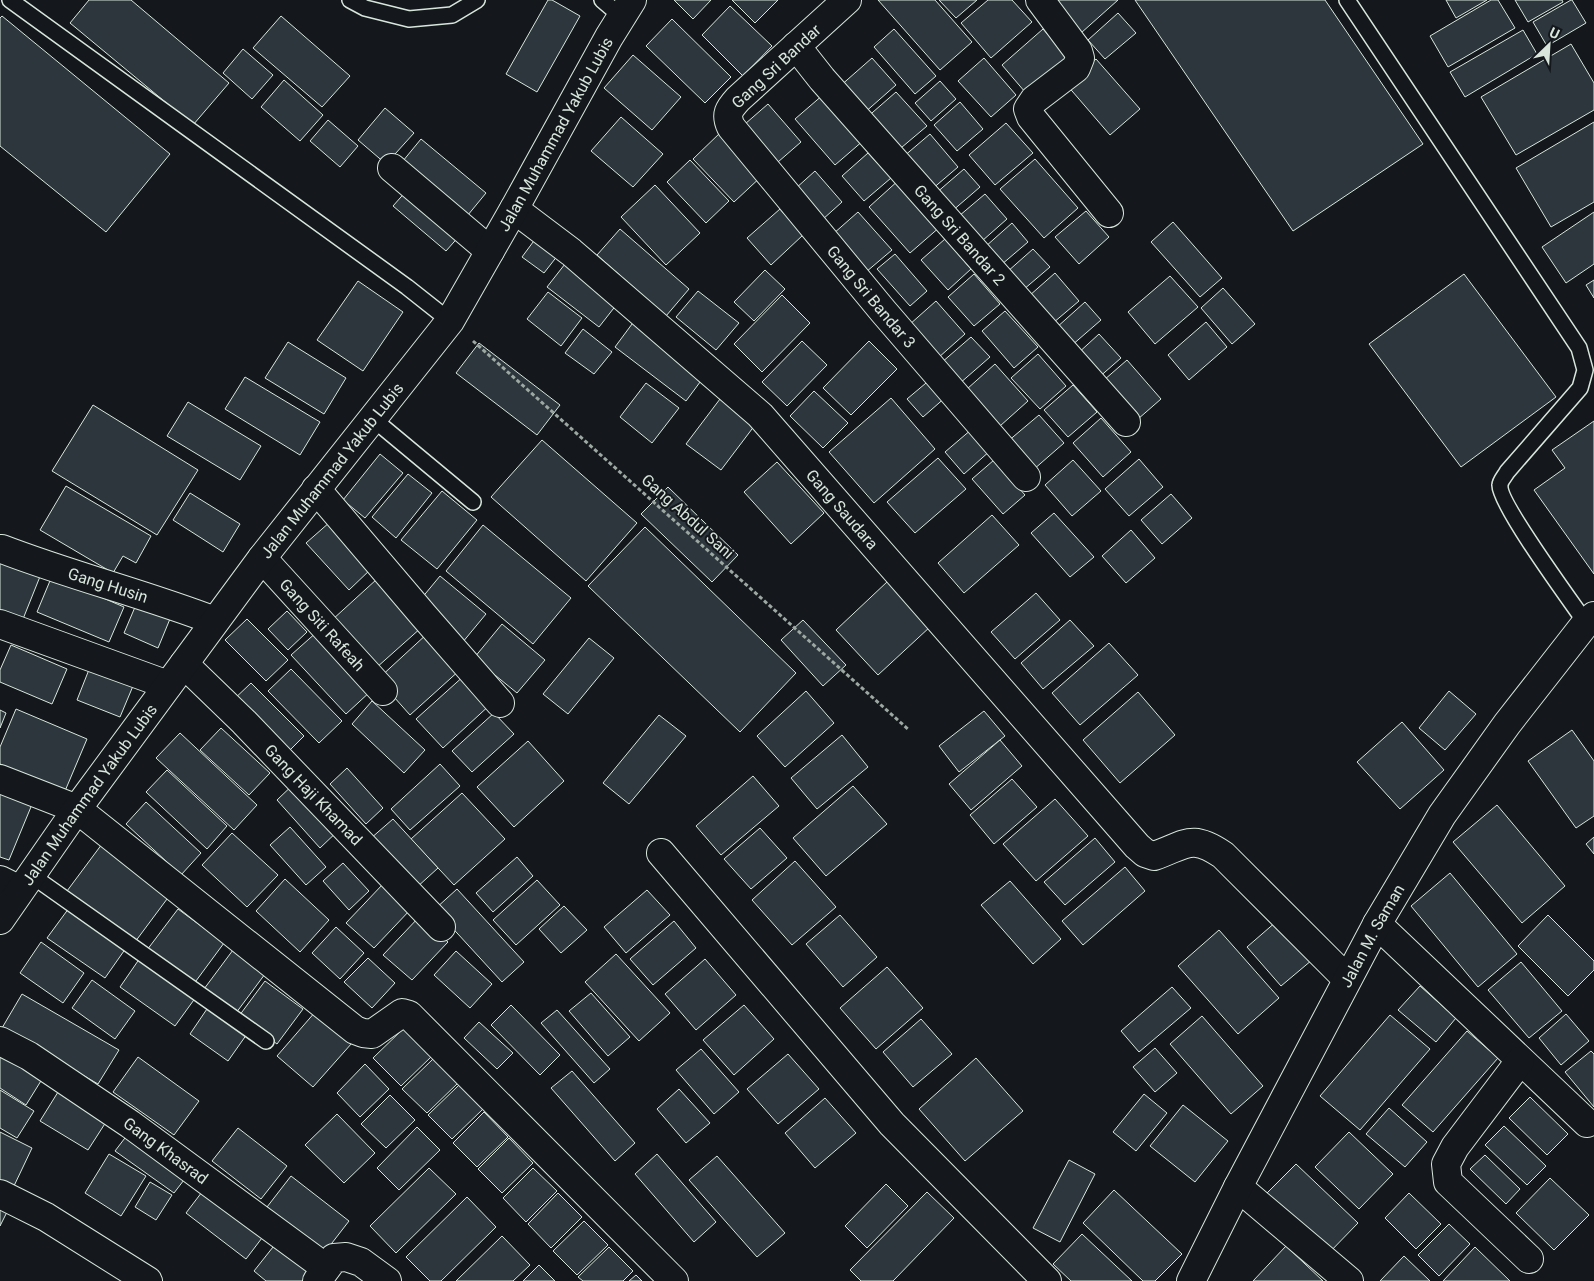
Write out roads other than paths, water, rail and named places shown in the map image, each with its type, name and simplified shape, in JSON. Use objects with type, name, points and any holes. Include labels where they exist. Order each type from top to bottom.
[{"type":"street","points":[[1040,0],[1078,51],[1080,58],[1076,68],[1034,100],[1028,109],[1031,117],[1109,213]]},
{"type":"street","name":"Gang Sri Bandar","points":[[729,111],[738,99],[796,46],[838,3]]},
{"type":"street","name":"Jalan Muhammad Yakub Lubis","points":[[0,920],[17,882],[77,809],[215,621],[316,488],[450,321],[514,209],[619,5]]},
{"type":"street","name":"Gang Sri Bandar 2","points":[[796,46],[822,79],[1126,422]]},
{"type":"street","name":"Gang Sri Bandar 3","points":[[729,111],[727,120],[731,127],[882,311],[1026,477]]},
{"type":"street","points":[[392,168],[490,251]]},
{"type":"street","name":"Gang Saudara","points":[[514,209],[571,252],[760,415],[1137,846],[1145,853],[1154,856],[1179,845],[1195,842],[1210,847],[1223,856],[1347,979]]},
{"type":"street","points":[[316,488],[500,703]]},
{"type":"street","name":"Gang Husin","points":[[2,549],[215,621]]},
{"type":"street","name":"Gang Siti Rafeah","points":[[262,558],[382,691]]},
{"type":"street","name":"Jalan M. Saman","points":[[1191,1281],[1238,1187],[1376,924],[1442,815],[1507,724],[1590,619]]},
{"type":"street","points":[[0,624],[176,675]]},
{"type":"street","name":"Gang Haji Khamad","points":[[176,675],[244,722],[441,926]]},
{"type":"street","points":[[0,779],[77,809],[355,1030],[372,1034],[402,1012],[409,1014],[674,1281]]},
{"type":"street","points":[[661,853],[892,1124],[1047,1281]]},
{"type":"street","points":[[1376,924],[1587,1124]]},
{"type":"street","name":"Gang Khasrad","points":[[0,1041],[29,1056],[130,1124],[322,1274]]},
{"type":"street","points":[[1520,1061],[1455,1147],[1446,1164],[1448,1182],[1529,1259]]},
{"type":"street","points":[[1238,1187],[1349,1281]]},
{"type":"street","points":[[0,1194],[46,1217],[148,1281]]},
{"type":"street","points":[[322,1274],[334,1258],[346,1257],[361,1262],[386,1281]]},
{"type":"lane","points":[[10,0],[407,287],[450,321]]},
{"type":"lane","points":[[350,0],[364,8],[409,19],[452,15],[478,0]]},
{"type":"lane","points":[[1347,0],[1579,348],[1585,370],[1580,388],[1507,472],[1500,485],[1502,498],[1542,560],[1590,619]]},
{"type":"lane","points":[[372,418],[473,502]]},
{"type":"lane","points":[[17,882],[266,1041]]}]
